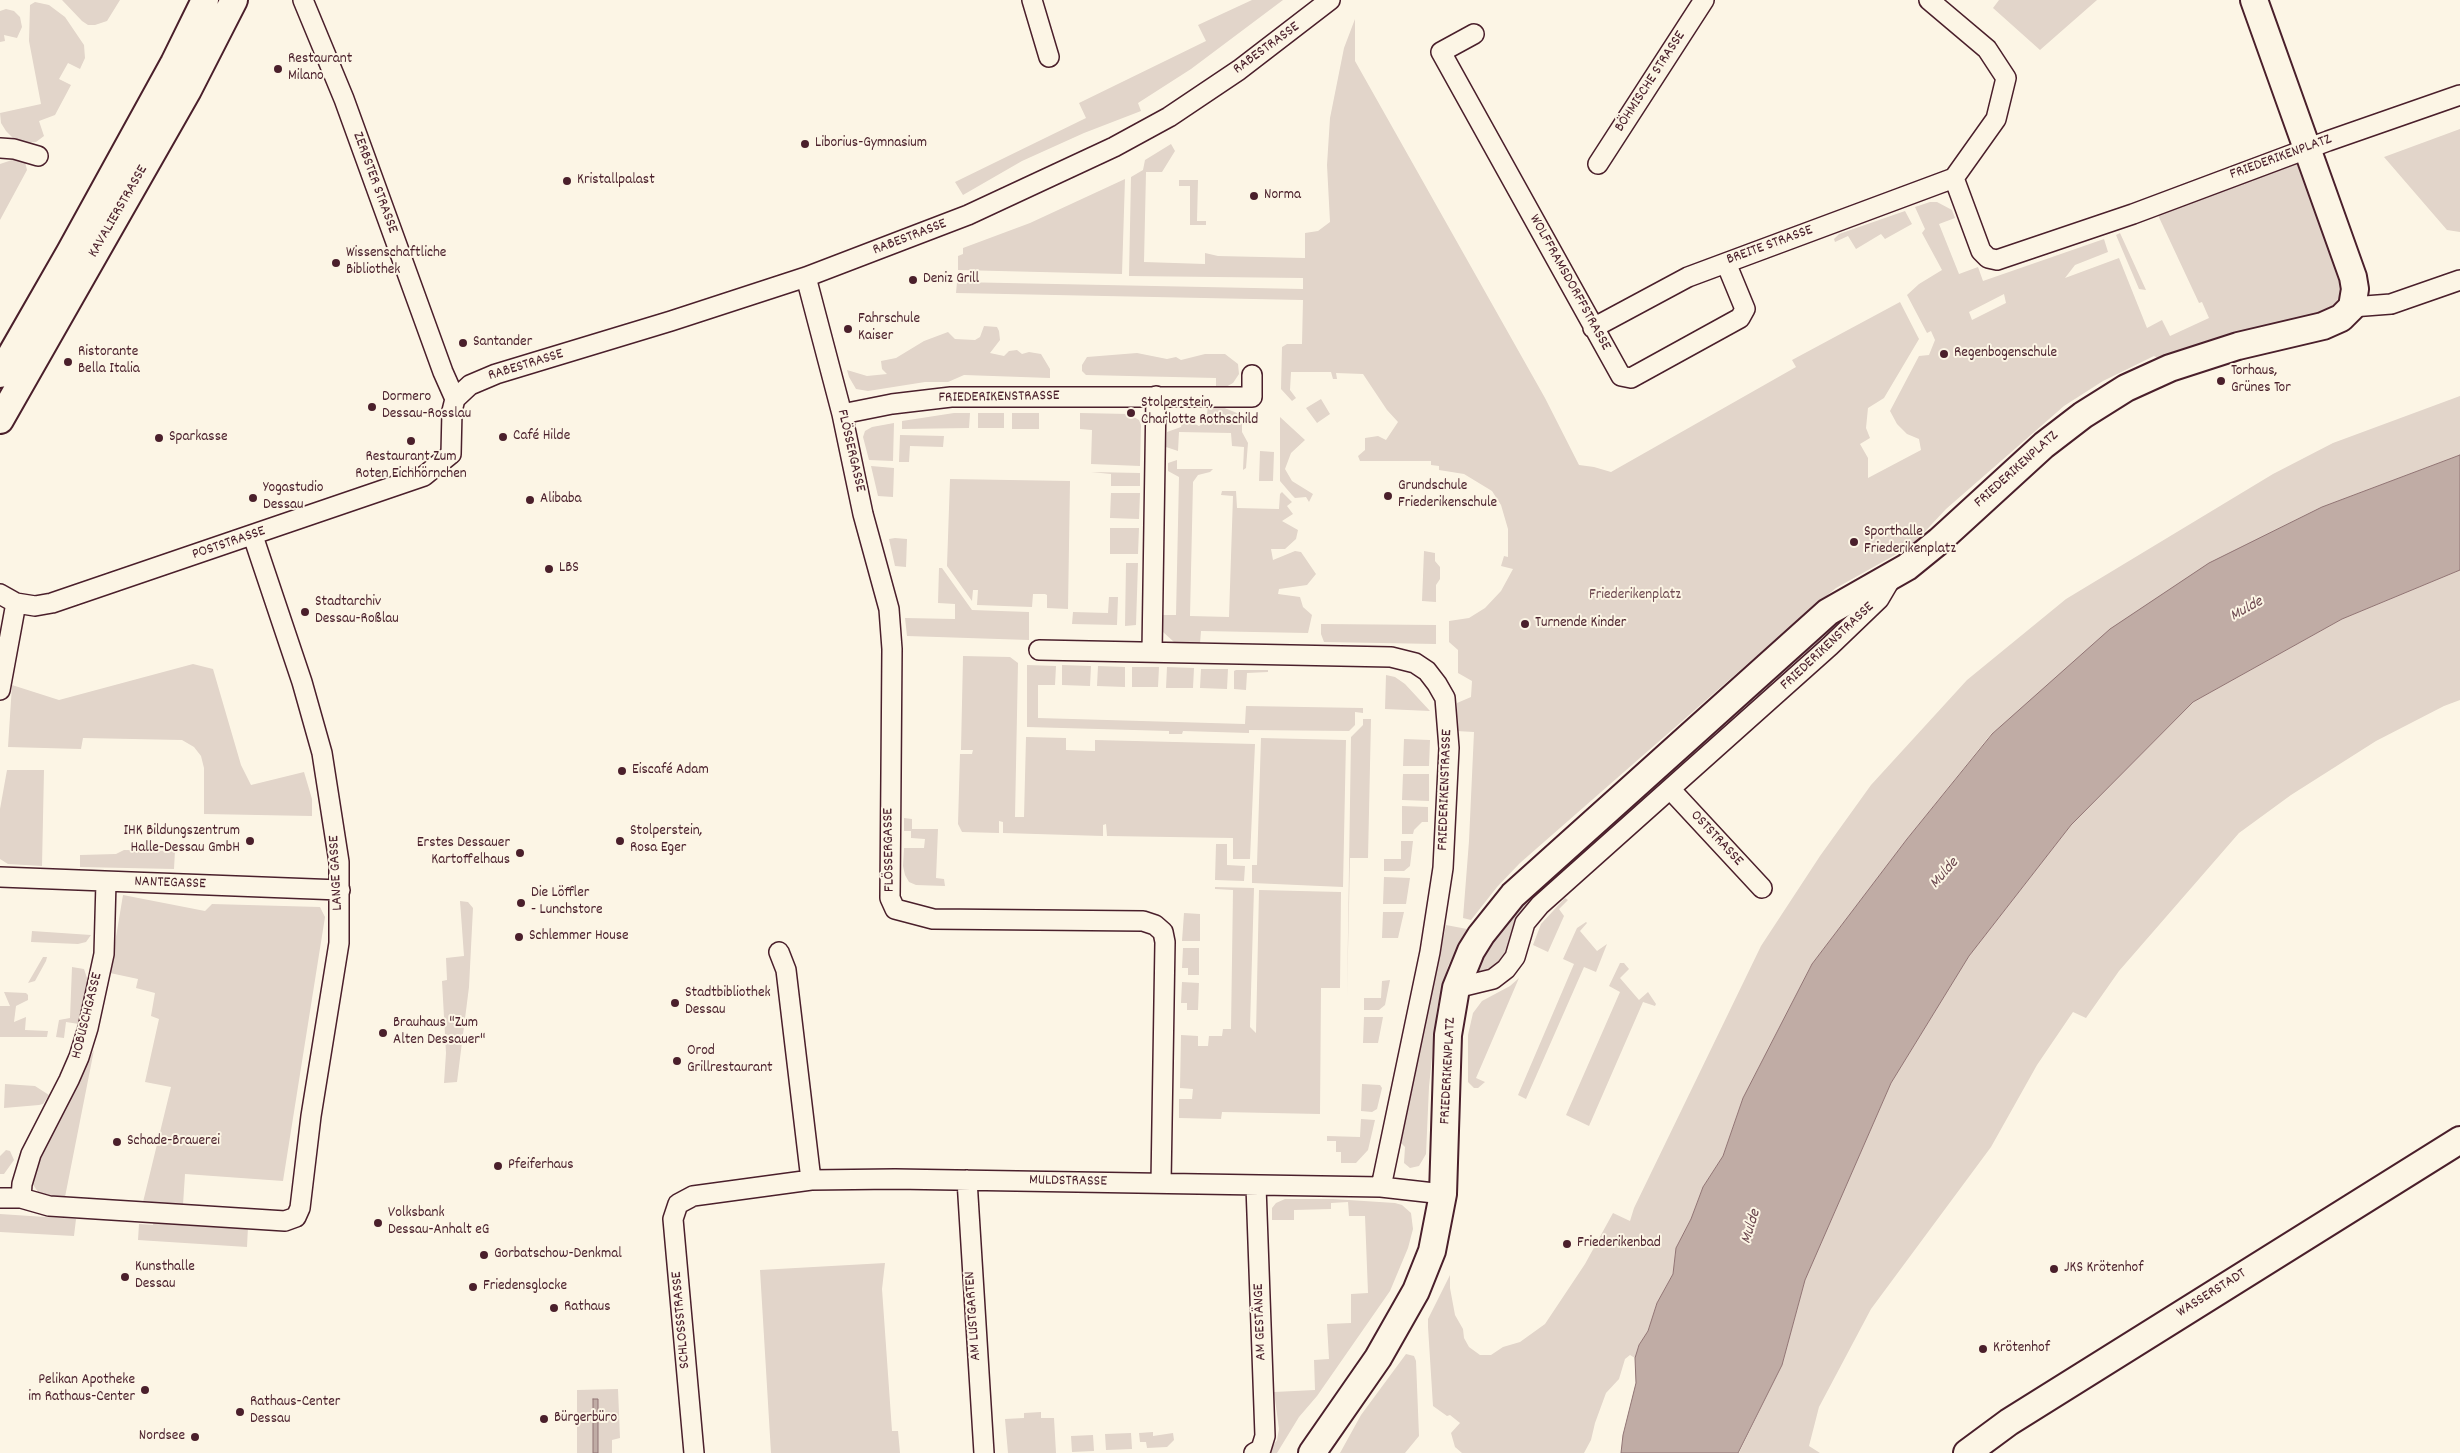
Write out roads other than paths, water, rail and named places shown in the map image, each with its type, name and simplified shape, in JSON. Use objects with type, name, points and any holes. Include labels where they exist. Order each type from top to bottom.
[{"type":"main road","name":"KAVALIERSTRASSE","points":[[0,374],[70,252],[174,63],[205,0]]},
{"type":"main road","name":"KAVALIERSTRASSE","points":[[0,420],[188,90],[234,0]]},
{"type":"main road","points":[[2254,0],[2353,277],[2355,289],[2352,307]]},
{"type":"main road","name":"FRIEDERIKENPLATZ","points":[[1312,1453],[1378,1358],[1416,1291],[1432,1251],[1443,1194],[1448,1035],[1456,988],[1462,968],[1481,935],[1513,895],[1722,710],[1828,612],[1892,577],[1939,541],[2044,445],[2102,402],[2148,377],[2188,362],[2238,346],[2323,326],[2341,318],[2352,307]]},
{"type":"main road","name":"WASSERSTADT","points":[[1967,1453],[2009,1422],[2460,1140]]},
{"type":"street","name":"ZERBSTER STRASSE","points":[[303,0],[344,99],[442,372],[455,399]]},
{"type":"street","points":[[1032,0],[1049,57]]},
{"type":"street","name":"RABESTRASSE","points":[[455,399],[470,385],[496,374],[671,321],[806,277],[968,215],[1114,147],[1169,116],[1239,70],[1330,0]]},
{"type":"street","name":"BÖHMISCHE STRASSE","points":[[1598,164],[1704,0]]},
{"type":"street","points":[[1929,0],[1988,49],[2006,78],[1996,119],[1954,178]]},
{"type":"street","name":"WOLFFRAMSDORFFSTRASSE","points":[[1474,34],[1441,52],[1621,376],[1631,378],[1740,318],[1745,309],[1726,263]]},
{"type":"street","name":"FRIEDERIKENPLATZ","points":[[1954,178],[1981,251],[1988,258],[1997,260],[2133,214],[2307,148],[2460,95]]},
{"type":"street","points":[[0,148],[14,149],[38,156]]},
{"type":"street","name":"BREITE STRASSE","points":[[1593,328],[1688,277],[1954,178]]},
{"type":"street","name":"FLÖSSERGASSE","points":[[806,277],[842,414],[863,514],[889,609],[892,649],[890,898],[895,909],[933,919],[1143,921],[1155,925],[1163,932],[1165,945],[1161,1183]]},
{"type":"street","points":[[2352,307],[2391,304],[2460,280]]},
{"type":"street","name":"FRIEDERIKENSTRASSE","points":[[842,414],[892,404],[951,397],[1252,397],[1252,376]]},
{"type":"street","points":[[1152,652],[1156,396]]},
{"type":"street","name":"POSTSTRASSE","points":[[8,598],[35,606],[52,603],[424,476],[451,454],[452,411],[455,399]]},
{"type":"street","name":"LANGE GASSE","points":[[21,1198],[49,1206],[285,1221],[296,1217],[300,1208],[310,1116],[339,943],[340,890],[338,853],[322,753],[302,682],[252,536]]},
{"type":"street","name":"FRIEDERIKENSTRASSE","points":[[1456,988],[1493,979],[1506,969],[1515,957],[1521,931],[1531,914],[1837,639],[1879,599],[1892,577]]},
{"type":"street","points":[[0,690],[8,598]]},
{"type":"street","name":"FRIEDERIKENSTRASSE","points":[[1040,650],[1390,657],[1415,662],[1427,671],[1445,698],[1449,748],[1439,902],[1381,1186]]},
{"type":"street","name":"OSTSTRASSE","points":[[1671,790],[1762,888]]},
{"type":"street","name":"NANTEGASSE","points":[[0,877],[340,890]]},
{"type":"street","name":"HOBUSCHGASSE","points":[[21,1198],[22,1184],[32,1154],[69,1080],[88,1028],[104,954],[106,882]]},
{"type":"street","points":[[780,952],[786,970],[811,1180]]},
{"type":"street","name":"MULDSTRASSE","points":[[693,1196],[811,1180],[967,1180],[1256,1186],[1381,1186],[1443,1194]]},
{"type":"street","name":"AM LUSTGARTEN","points":[[967,1180],[984,1453]]},
{"type":"street","name":"AM GESTÄNGE","points":[[1254,1453],[1261,1449],[1265,1436],[1256,1186]]},
{"type":"street","name":"SCHLOSSSTRASSE","points":[[693,1196],[678,1204],[673,1219],[694,1453]]},
{"type":"street","points":[[0,1198],[21,1198]]},
{"type":"water","name":"Mulde","points":[[2460,455],[2460,570],[2342,619],[2193,702],[2071,825],[1969,956],[1891,1083],[1805,1280],[1782,1365],[1738,1453],[1621,1453],[1623,1435],[1636,1383],[1635,1358],[1639,1345],[1648,1331],[1657,1303],[1673,1274],[1676,1248],[1691,1219],[1703,1187],[1723,1156],[1743,1098],[1812,964],[1907,839],[1992,734],[2110,629],[2209,563],[2322,507]]},
{"type":"water","points":[[593,1399],[598,1399],[598,1453],[593,1453]]},
{"type":"place","name":"Restaurant Milano","points":[[278,69]]},
{"type":"place","name":"Liborius-Gymnasium","points":[[805,144]]},
{"type":"place","name":"Kristallpalast","points":[[567,181]]},
{"type":"place","name":"Norma","points":[[1254,196]]},
{"type":"place","name":"Wissenschaftliche Bibliothek","points":[[336,263]]},
{"type":"place","name":"Deniz Grill","points":[[913,280]]},
{"type":"place","name":"Fahrschule Kaiser","points":[[848,329]]},
{"type":"place","name":"Santander","points":[[463,343]]},
{"type":"place","name":"Regenbogenschule","points":[[1944,354]]},
{"type":"place","name":"Ristorante Bella Italia","points":[[68,362]]},
{"type":"place","name":"Torhaus, Grünes Tor","points":[[2221,381]]},
{"type":"place","name":"Dormero Dessau-Rosslau","points":[[372,407]]},
{"type":"place","name":"Stolperstein, Charlotte Rothschild","points":[[1131,413]]},
{"type":"place","name":"Café Hilde","points":[[503,437]]},
{"type":"place","name":"Sparkasse","points":[[159,438]]},
{"type":"place","name":"Restaurant Zum Roten Eichhörnchen","points":[[411,441]]},
{"type":"place","name":"Grundschule Friederikenschule","points":[[1388,496]]},
{"type":"place","name":"Yogastudio Dessau","points":[[253,498]]},
{"type":"place","name":"Alibaba","points":[[530,500]]},
{"type":"place","name":"Sporthalle Friederikenplatz","points":[[1854,542]]},
{"type":"place","name":"LBS","points":[[549,569]]},
{"type":"place","name":"Stadtarchiv Dessau-Roßlau","points":[[305,612]]},
{"type":"place","name":"Turnende Kinder","points":[[1525,624]]},
{"type":"place","name":"Eiscafé Adam","points":[[622,771]]},
{"type":"place","name":"IHK Bildungszentrum Halle-Dessau GmbH","points":[[250,841]]},
{"type":"place","name":"Stolperstein, Rosa Eger","points":[[620,841]]},
{"type":"place","name":"Erstes Dessauer Kartoffelhaus","points":[[520,853]]},
{"type":"place","name":"Die Löffler - Lunchstore","points":[[521,903]]},
{"type":"place","name":"Schlemmer House","points":[[519,937]]},
{"type":"place","name":"Stadtbibliothek Dessau","points":[[675,1003]]},
{"type":"place","name":"Brauhaus \"Zum Alten Dessauer\"","points":[[383,1033]]},
{"type":"place","name":"Orod Grillrestaurant","points":[[677,1061]]},
{"type":"place","name":"Schade-Brauerei","points":[[117,1142]]},
{"type":"place","name":"Pfeiferhaus","points":[[498,1166]]},
{"type":"place","name":"Volksbank Dessau-Anhalt eG","points":[[378,1223]]},
{"type":"place","name":"Friederikenbad","points":[[1567,1244]]},
{"type":"place","name":"Gorbatschow-Denkmal","points":[[484,1255]]},
{"type":"place","name":"JKS Krötenhof","points":[[2054,1269]]},
{"type":"place","name":"Kunsthalle Dessau","points":[[125,1277]]},
{"type":"place","name":"Friedensglocke","points":[[473,1287]]},
{"type":"place","name":"Rathaus","points":[[554,1308]]},
{"type":"place","name":"Krötenhof","points":[[1983,1349]]},
{"type":"place","name":"Pelikan Apotheke im Rathaus-Center","points":[[145,1390]]},
{"type":"place","name":"Rathaus-Center Dessau","points":[[240,1412]]},
{"type":"place","name":"Bürgerbüro","points":[[544,1419]]},
{"type":"place","name":"Nordsee","points":[[195,1437]]},
{"type":"park label","name":"Friederikenplatz","points":[[1635,596]]}]
